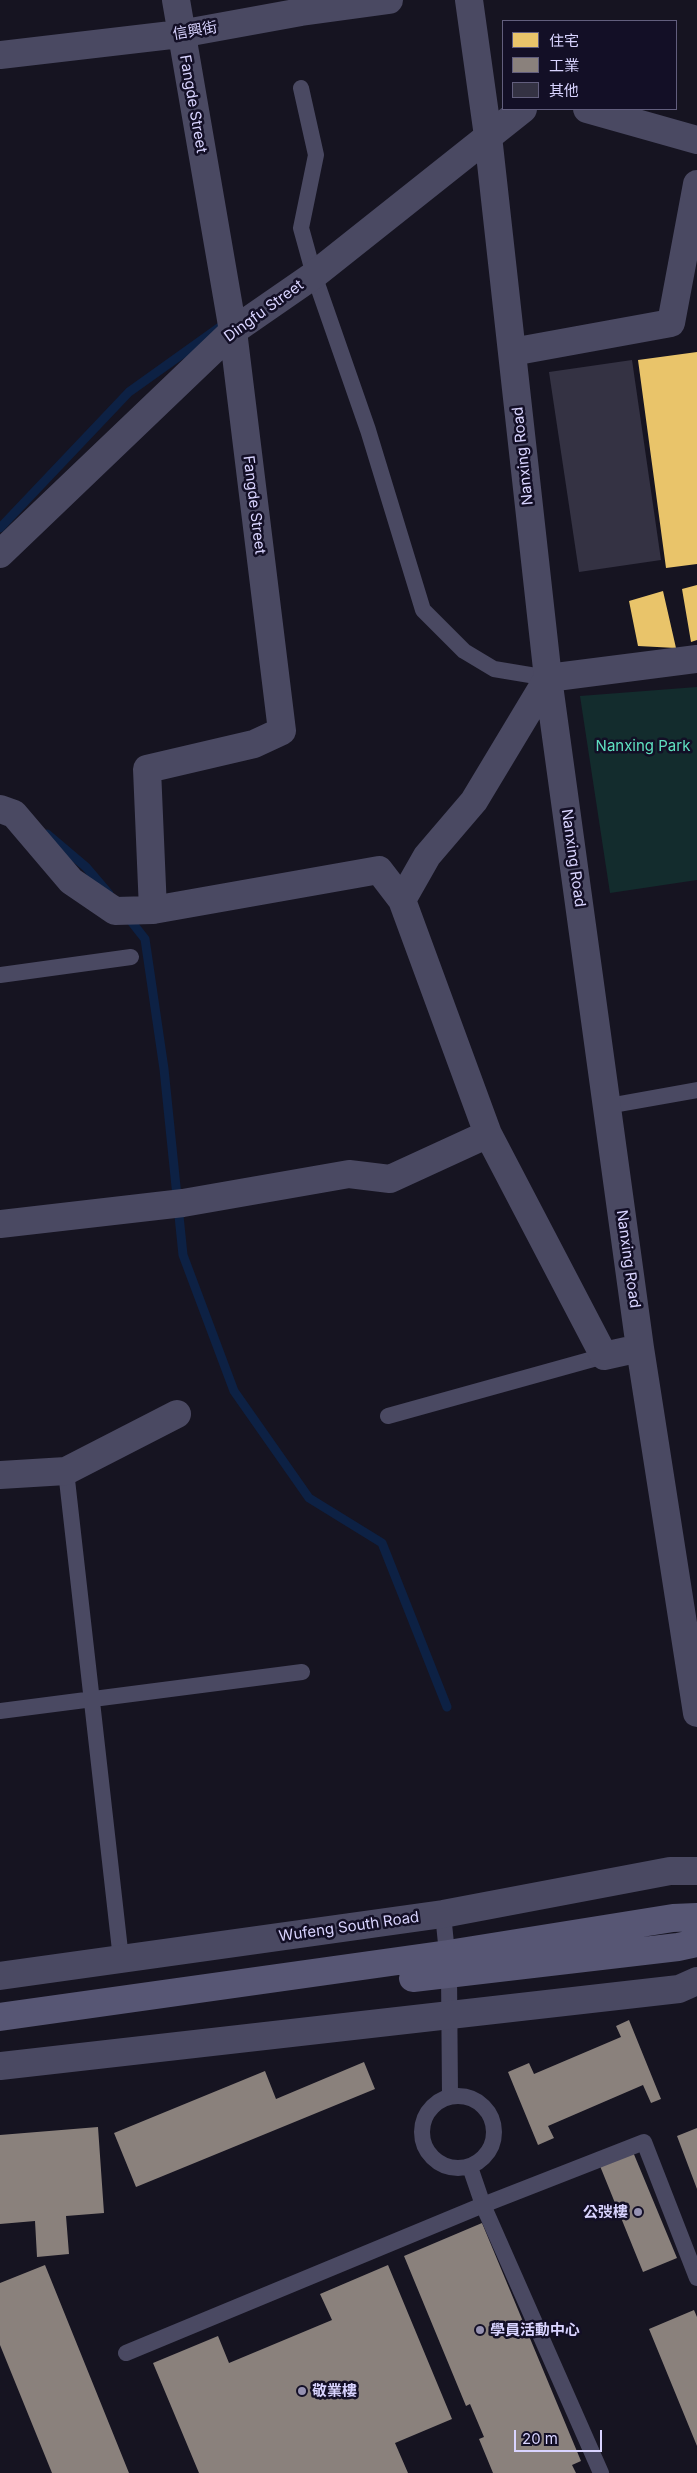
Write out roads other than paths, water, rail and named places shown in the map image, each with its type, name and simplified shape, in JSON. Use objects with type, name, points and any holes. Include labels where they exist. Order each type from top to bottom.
[{"type":"street","name":"Fangde Street","points":[[153,910],[147,769],[254,744],[282,732],[233,331],[180,34],[176,0]]},
{"type":"street","name":"信興街","points":[[0,55],[180,34],[301,6],[389,0]]},
{"type":"street","name":"Nanxing Road","points":[[468,0],[488,136],[548,678],[640,1348],[691,1638],[697,1713]]},
{"type":"street","name":"Dingfu Street","points":[[0,554],[233,331],[314,275],[522,110]]},
{"type":"street","points":[[591,110],[697,140]]},
{"type":"street","points":[[512,352],[671,322],[697,184]]},
{"type":"street","points":[[402,900],[427,856],[474,801],[548,678],[697,659]]},
{"type":"street","points":[[0,809],[14,814],[71,881],[115,911],[153,910],[379,870],[402,900],[488,1134],[604,1356],[640,1348]]},
{"type":"street","points":[[0,1224],[183,1203],[349,1174],[390,1179],[488,1134]]},
{"type":"street","points":[[0,1475],[66,1471],[177,1414]]},
{"type":"street","name":"Wufeng South Road","points":[[0,1976],[443,1914],[670,1871],[697,1871]]},
{"type":"street","points":[[0,2032],[448,1964],[674,1918],[697,1917]]},
{"type":"street","points":[[0,2017],[448,1964],[678,1947],[697,1943]]},
{"type":"street","points":[[0,2066],[679,1989],[697,1981]]},
{"type":"lane","points":[[301,88],[316,155],[301,228],[314,275],[368,430],[423,610],[464,650],[494,669],[548,678]]},
{"type":"lane","points":[[0,975],[132,957]]},
{"type":"lane","points":[[608,1106],[697,1090]]},
{"type":"lane","points":[[388,1416],[604,1356]]},
{"type":"lane","points":[[66,1471],[90,1699],[121,1959]]},
{"type":"lane","points":[[0,1710],[302,1672]]},
{"type":"lane","points":[[443,1914],[448,1964],[450,2096]]},
{"type":"lane","points":[[450,2096],[463,2096],[474,2099],[484,2106],[493,2122],[494,2140],[489,2152],[481,2161],[470,2167],[458,2169],[447,2167],[436,2161],[428,2153],[423,2142],[424,2119],[431,2108],[450,2096]]},
{"type":"lane","points":[[126,2353],[482,2205],[644,2142],[697,2278]]},
{"type":"lane","points":[[470,2167],[482,2205],[601,2473]]},
{"type":"waterway","points":[[0,528],[129,392],[220,327]]},
{"type":"waterway","points":[[47,834],[86,867],[109,894]]},
{"type":"waterway","points":[[127,916],[145,939],[164,1069],[183,1255],[234,1391],[309,1498],[382,1543],[447,1707]]},
{"type":"place","name":"公弢樓","points":[[638,2212]]},
{"type":"place","name":"學員活動中心","points":[[480,2330]]},
{"type":"place","name":"敬業樓","points":[[302,2391]]},
{"type":"park label","name":"Nanxing Park","points":[[643,746]]}]
